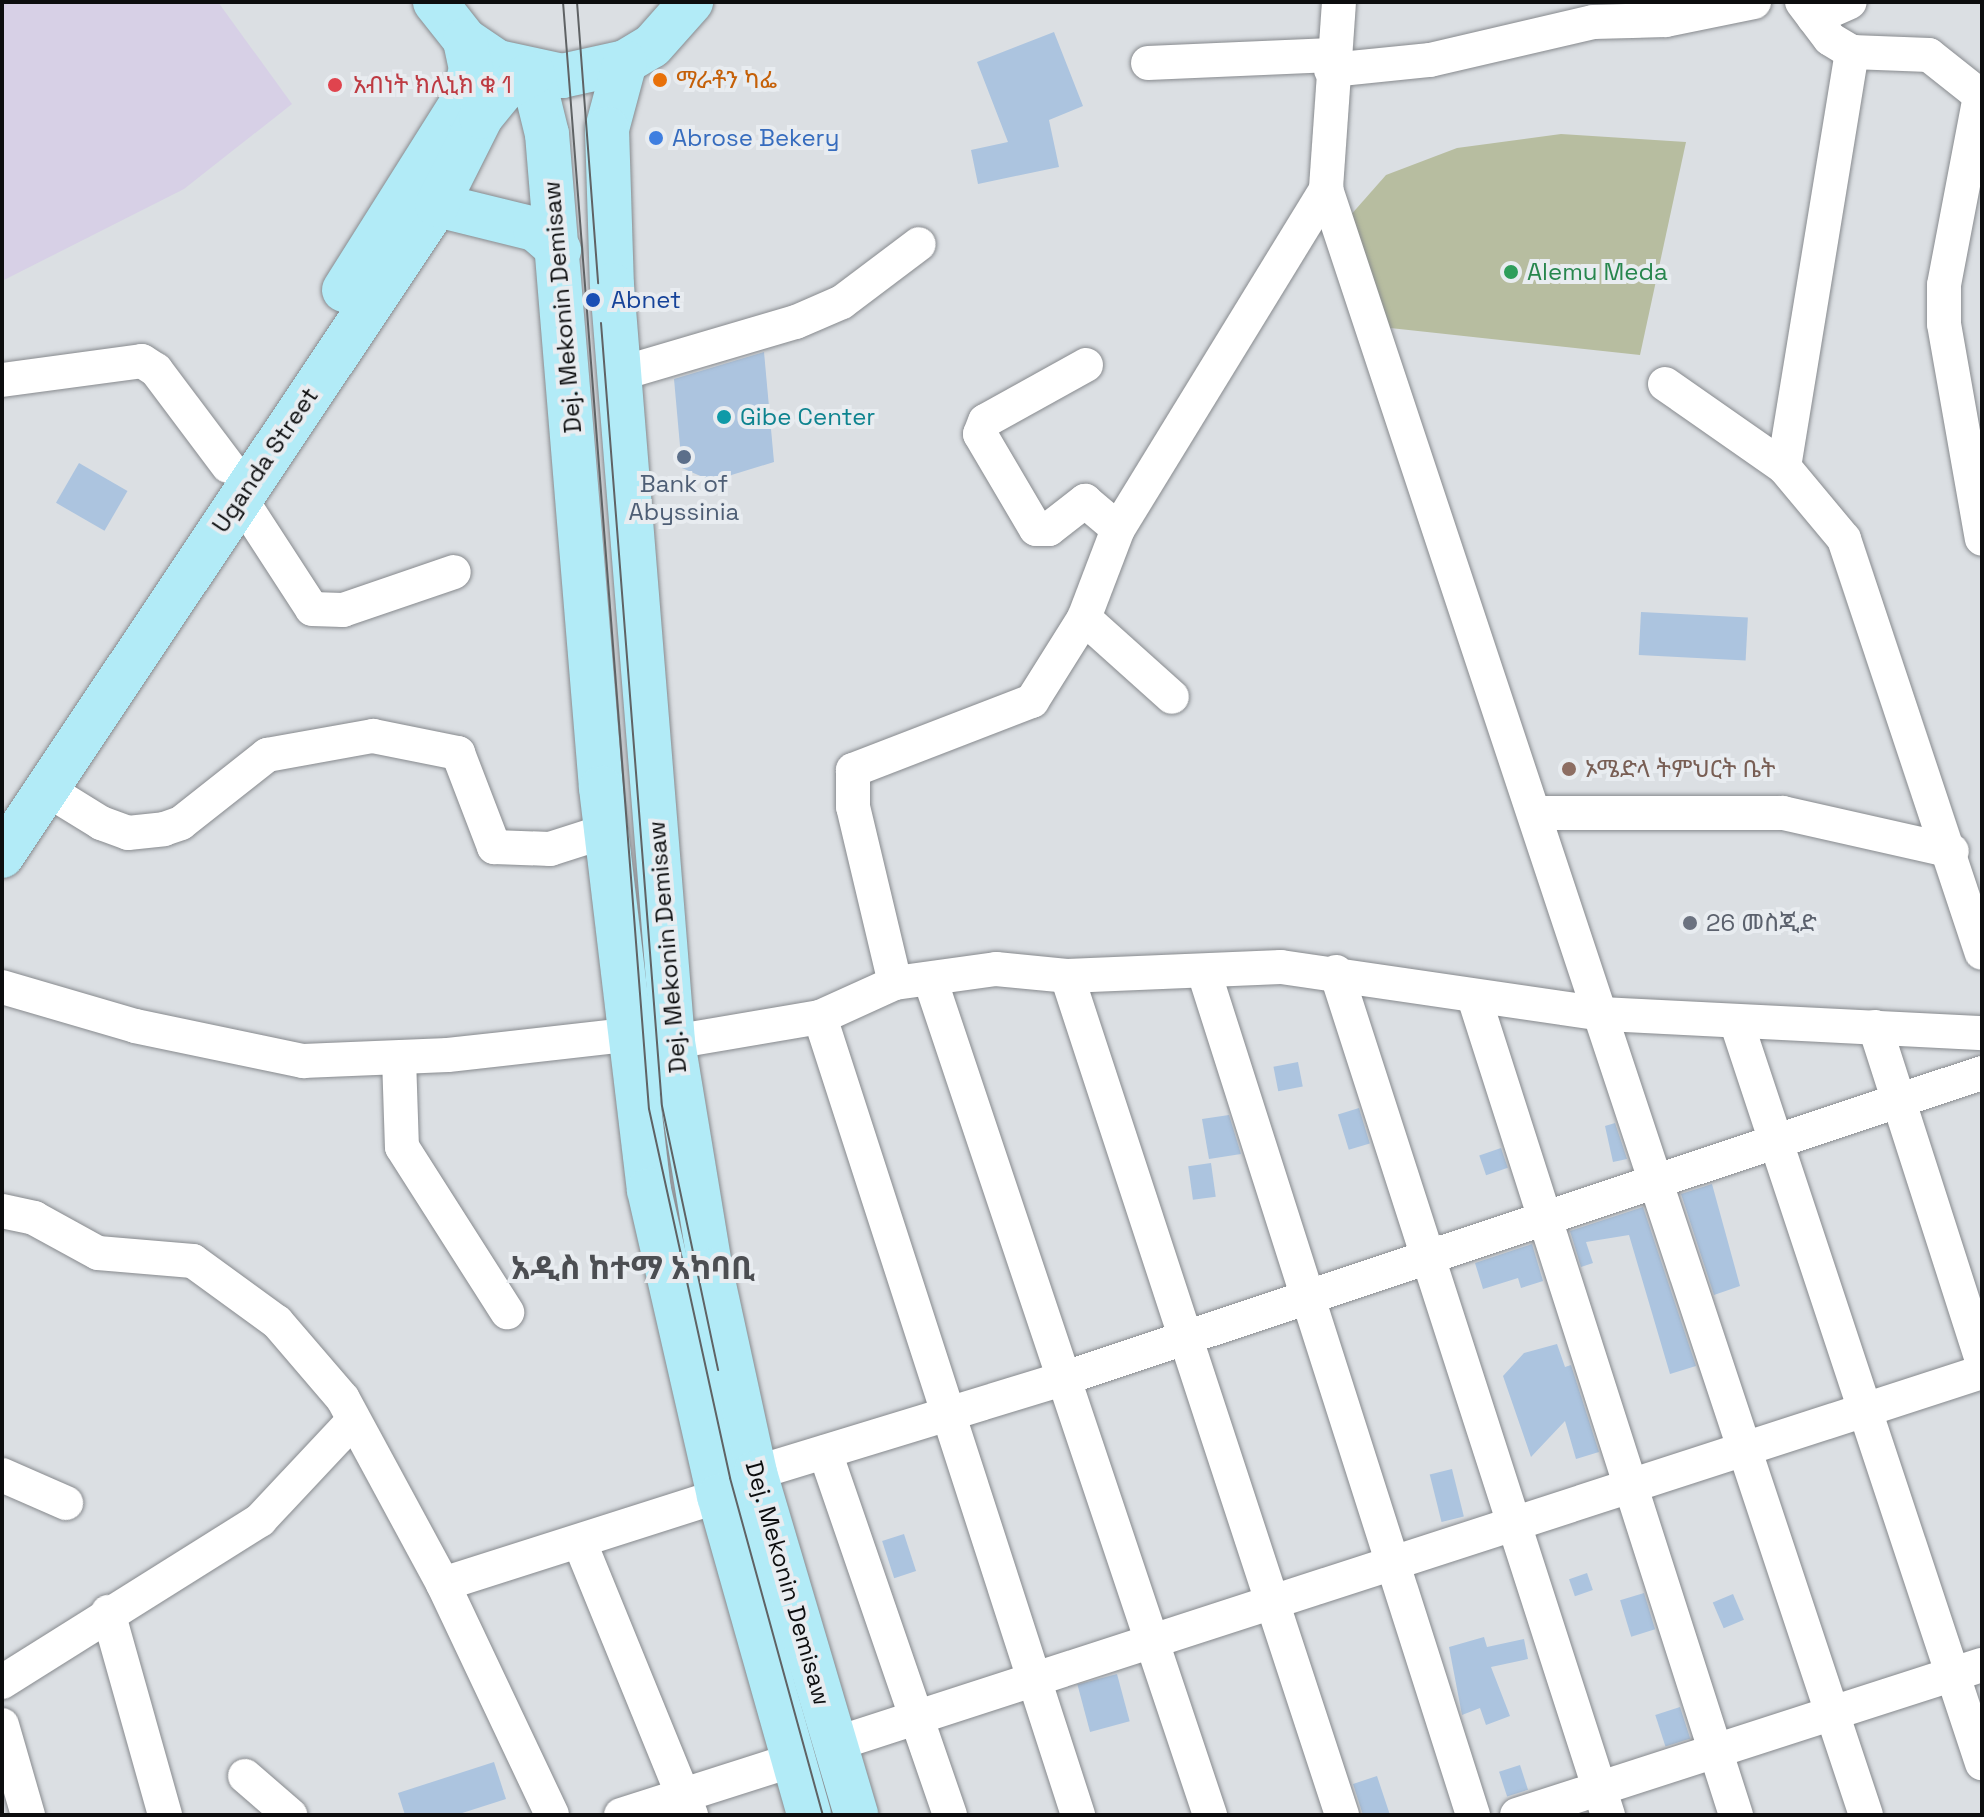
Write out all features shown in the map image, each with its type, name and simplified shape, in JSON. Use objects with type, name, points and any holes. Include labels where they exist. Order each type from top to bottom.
[{"type":"main road","points":[[435,2],[465,40],[498,62],[532,73],[584,74],[625,62],[652,46],[691,2]]},
{"type":"main road","name":"Uganda Street","points":[[2,856],[234,482],[460,106],[471,69],[465,40]]},
{"type":"main road","name":"Dej. Mekonin Demisaw","points":[[625,62],[607,129],[619,374],[673,1042],[711,1271],[755,1473],[856,1815]]},
{"type":"main road","name":"Uganda Street","points":[[3,800],[437,205],[481,117],[503,90],[532,73]]},
{"type":"main road","name":"Dej. Mekonin Demisaw","points":[[532,73],[546,125],[606,831],[627,1035],[649,1190],[719,1496],[809,1815]]},
{"type":"main road","points":[[437,205],[535,229],[559,250]]},
{"type":"street","points":[[1339,2],[1331,62],[1326,189],[1537,813],[1866,1815]]},
{"type":"street","points":[[1148,63],[1430,60],[1593,22],[1666,20],[1754,2]]},
{"type":"street","points":[[1850,2],[1808,10],[1830,39],[1852,52],[1929,55],[1981,96],[1944,285],[1944,324],[1973,432],[1982,539]]},
{"type":"street","points":[[1784,467],[1852,52]]},
{"type":"street","points":[[895,983],[853,807],[853,770],[891,751],[1016,713],[1050,678],[1084,618],[1118,529],[1326,189]]},
{"type":"street","points":[[619,374],[808,317],[884,275],[919,244]]},
{"type":"street","points":[[2,380],[142,361],[156,370],[234,482],[312,609],[343,610],[454,572]]},
{"type":"street","points":[[1086,365],[985,421],[980,434],[1036,529],[1049,529],[1085,501],[1118,529]]},
{"type":"street","points":[[1665,384],[1784,467],[1844,539],[1952,851],[1982,953]]},
{"type":"street","points":[[1084,618],[1172,697]]},
{"type":"street","points":[[46,789],[128,833],[164,829],[181,823],[267,755],[373,736],[458,753],[494,847],[550,849],[606,831]]},
{"type":"street","points":[[1537,813],[1783,813],[1952,851]]},
{"type":"street","points":[[673,1042],[820,1017],[895,983],[996,969],[1067,976],[1281,967],[1336,972],[1474,997],[1603,1014],[1982,1033]]},
{"type":"street","points":[[1204,972],[1303,1296],[1473,1815]]},
{"type":"street","points":[[1336,972],[1604,1803]]},
{"type":"street","points":[[1067,976],[1180,1335],[1342,1815]]},
{"type":"street","points":[[930,979],[1210,1815]]},
{"type":"street","points":[[2,987],[277,1059],[399,1058],[627,1035]]},
{"type":"street","points":[[1474,997],[1626,1485],[1736,1815]]},
{"type":"street","points":[[820,1017],[1078,1815]]},
{"type":"street","points":[[1736,1021],[1865,1411],[1967,1670],[1982,1763]]},
{"type":"street","points":[[1875,1027],[1982,1361]]},
{"type":"street","points":[[399,1058],[402,1147],[507,1312]]},
{"type":"street","points":[[755,1473],[1065,1378],[1180,1335],[1982,1073]]},
{"type":"street","points":[[2,1211],[34,1218],[98,1253],[175,1256],[219,1276],[277,1322],[343,1399],[443,1584],[552,1815]]},
{"type":"street","points":[[835,1744],[919,1721],[1271,1605],[1513,1520],[1982,1372]]},
{"type":"street","points":[[2,1682],[108,1612],[260,1520],[353,1421]]},
{"type":"street","points":[[825,1452],[950,1815]]},
{"type":"street","points":[[2,1475],[66,1503]]},
{"type":"street","points":[[443,1584],[580,1543],[719,1496]]},
{"type":"street","points":[[580,1543],[687,1804]]},
{"type":"street","points":[[108,1612],[165,1815]]},
{"type":"street","points":[[1517,1815],[1604,1803],[1714,1751],[1967,1670]]},
{"type":"street","points":[[2,1725],[28,1815]]},
{"type":"street","points":[[621,1815],[687,1804],[793,1760]]},
{"type":"street","points":[[245,1776],[290,1815]]},
{"type":"shaded area","points":[[2,2],[218,2],[292,104],[184,189],[2,281]]},
{"type":"green space","name":"Alemu Meda","points":[[1561,134],[1686,142],[1640,355],[1381,327],[1349,217],[1386,175],[1457,148]]},
{"type":"building","points":[[1054,32],[1083,106],[1049,120],[1059,167],[978,184],[971,150],[1008,142],[977,62]]},
{"type":"building","name":"Gibe Center","points":[[764,352],[774,462],[712,481],[682,468],[674,379]]},
{"type":"building","points":[[79,463],[127,491],[104,531],[56,503]]},
{"type":"building","points":[[1641,612],[1748,618],[1746,661],[1639,655]]},
{"type":"building","points":[[1298,1062],[1303,1087],[1278,1091],[1273,1067]]},
{"type":"building","points":[[1359,1108],[1370,1143],[1349,1150],[1338,1114]]},
{"type":"building","points":[[1229,1115],[1241,1154],[1209,1159],[1202,1119]]},
{"type":"building","points":[[1615,1123],[1627,1159],[1613,1162],[1605,1126]]},
{"type":"building","points":[[1501,1148],[1508,1168],[1486,1175],[1479,1155]]},
{"type":"building","points":[[1211,1163],[1216,1197],[1193,1200],[1188,1166]]},
{"type":"building","points":[[1712,1184],[1740,1286],[1714,1295],[1681,1194]]},
{"type":"building","points":[[1643,1207],[1696,1366],[1670,1374],[1629,1235],[1586,1242],[1593,1263],[1581,1267],[1570,1231]]},
{"type":"building","points":[[1532,1244],[1543,1281],[1521,1288],[1518,1278],[1483,1289],[1475,1263]]},
{"type":"building","points":[[1557,1344],[1565,1367],[1571,1365],[1599,1452],[1576,1459],[1565,1421],[1531,1457],[1503,1376],[1524,1353]]},
{"type":"building","points":[[1452,1469],[1464,1517],[1442,1522],[1430,1475]]},
{"type":"building","points":[[904,1534],[916,1571],[894,1578],[882,1541]]},
{"type":"building","points":[[1587,1573],[1593,1590],[1575,1596],[1569,1579]]},
{"type":"building","points":[[1644,1593],[1655,1629],[1631,1637],[1620,1600]]},
{"type":"building","points":[[1733,1594],[1744,1620],[1724,1628],[1713,1603]]},
{"type":"building","points":[[1484,1637],[1487,1647],[1524,1639],[1528,1659],[1491,1667],[1510,1716],[1486,1725],[1480,1708],[1462,1715],[1449,1647]]},
{"type":"building","points":[[1117,1674],[1130,1721],[1090,1732],[1077,1685]]},
{"type":"building","points":[[1680,1707],[1690,1738],[1665,1746],[1655,1715]]},
{"type":"building","points":[[494,1762],[506,1799],[456,1815],[405,1815],[398,1793]]},
{"type":"building","points":[[1520,1765],[1528,1790],[1507,1797],[1499,1772]]},
{"type":"building","points":[[1377,1776],[1390,1815],[1363,1815],[1353,1784]]},
{"type":"tram line","points":[[563,2],[649,1109],[730,1478],[823,1815]]},
{"type":"tram line","points":[[577,2],[598,283]]},
{"type":"tram line","points":[[601,323],[662,1106],[718,1370]]},
{"type":"place","name":"ማራቶን ካፌ","points":[[660,80]]},
{"type":"place","name":"አብነት ክሊኒክ ቁ 1","points":[[335,85]]},
{"type":"place","name":"Abrose Bekery","points":[[656,138]]},
{"type":"place","name":"Alemu Meda","points":[[1511,272]]},
{"type":"place","name":"Abnet","points":[[593,300]]},
{"type":"place","name":"Gibe Center","points":[[724,417]]},
{"type":"place","name":"Bank of Abyssinia","points":[[684,457]]},
{"type":"place","name":"ኦሜድላ ትምህርት ቤት","points":[[1569,769]]},
{"type":"place","name":"26 መስጂድ","points":[[1690,923]]},
{"type":"district","name":"አዲስ ከተማ አካባቢ","points":[[633,1268]]}]
